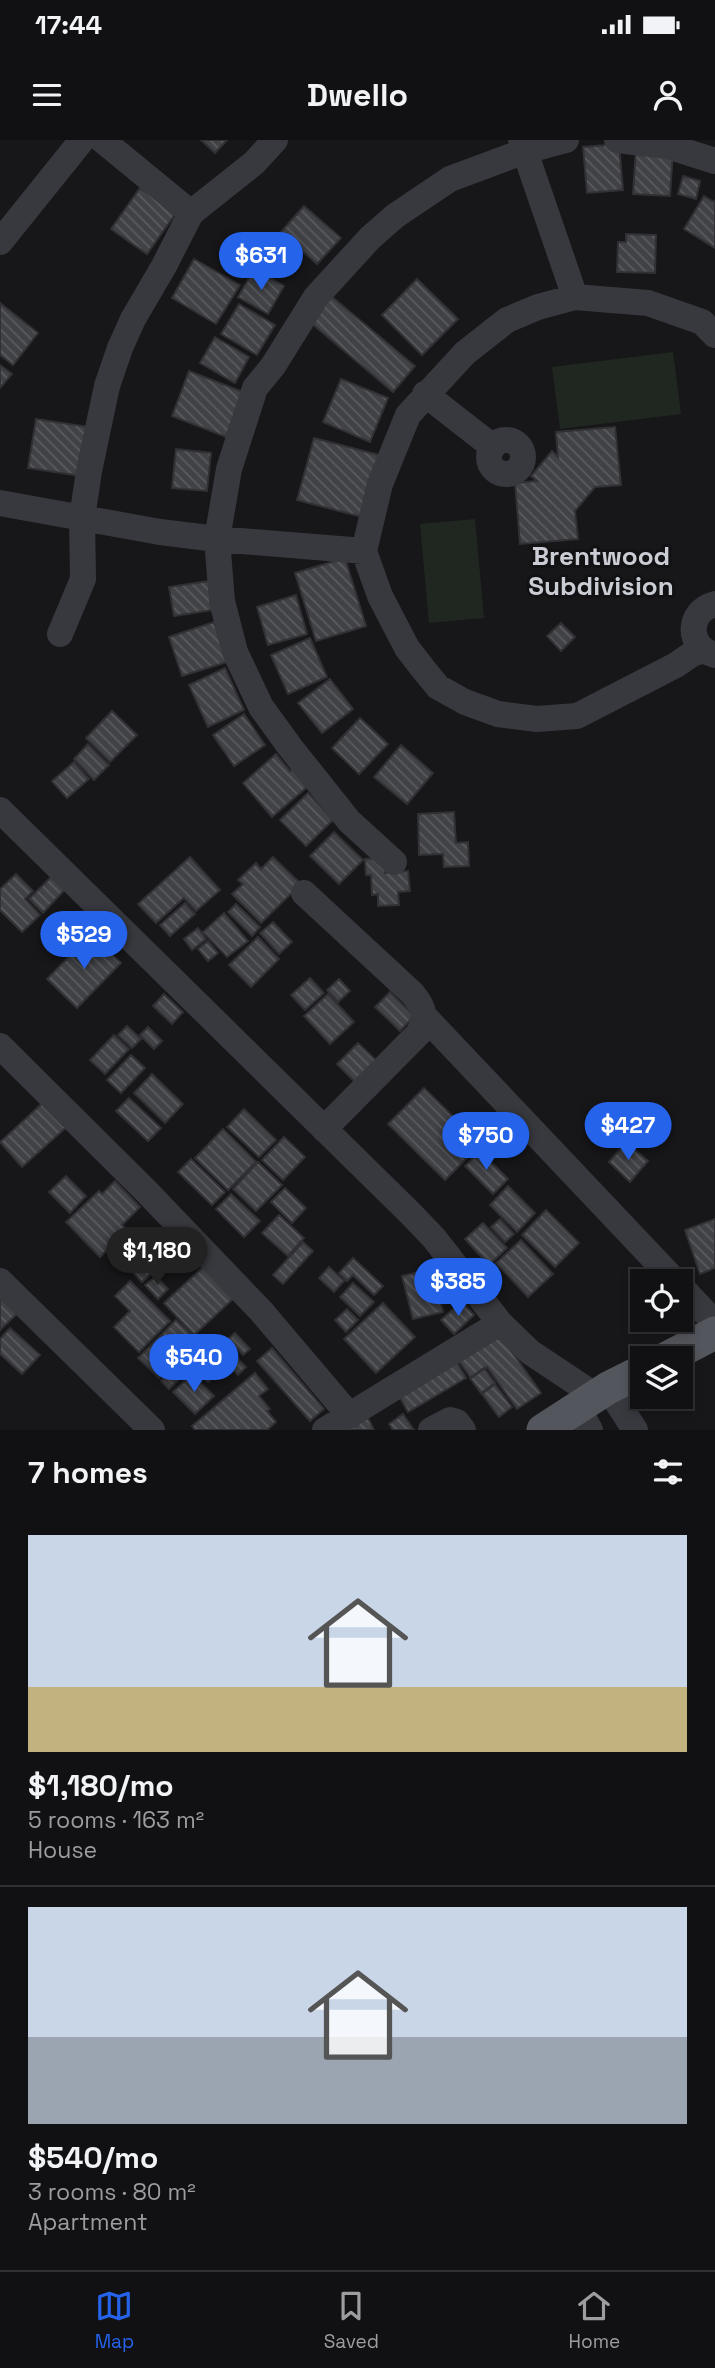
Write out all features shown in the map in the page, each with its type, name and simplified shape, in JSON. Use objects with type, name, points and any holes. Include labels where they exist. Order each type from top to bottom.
[{"type":"main road","points":[[691,1346],[715,1334]]},
{"type":"main road","points":[[543,1430],[593,1405],[630,1379]]},
{"type":"street","points":[[0,242],[82,140]]},
{"type":"street","points":[[102,140],[191,213]]},
{"type":"street","points":[[60,634],[83,579],[82,518],[97,427],[107,386],[133,319],[191,213],[254,163],[275,140]]},
{"type":"street","points":[[394,862],[349,821],[290,747],[261,707],[235,652],[222,601],[217,539],[229,469],[255,388],[273,366],[316,297],[346,261],[395,216],[450,179],[523,146],[566,140]]},
{"type":"street","points":[[617,140],[668,146],[715,161]]},
{"type":"street","points":[[523,146],[576,297]]},
{"type":"street","points":[[715,335],[702,322],[648,303],[576,297],[538,307],[507,320],[482,337],[425,394],[408,415],[380,484],[364,551],[380,596],[407,648],[424,670],[438,687],[465,702],[498,714],[537,719],[577,716],[704,653],[694,637],[695,620],[705,607],[715,604]]},
{"type":"street","points":[[425,394],[493,447]]},
{"type":"street","points":[[0,503],[217,539],[364,551]]},
{"type":"street","points":[[0,810],[434,1238],[500,1323],[593,1405],[635,1430]]},
{"type":"street","points":[[304,893],[413,995],[422,1006],[425,1017],[665,1269]]},
{"type":"street","points":[[324,1129],[419,1033],[425,1017]]},
{"type":"street","points":[[0,1046],[252,1301],[350,1416]]},
{"type":"street","points":[[0,1281],[152,1430]]},
{"type":"street","points":[[693,1300],[715,1323]]},
{"type":"street","points":[[325,1430],[500,1323]]},
{"type":"street","points":[[431,1430],[450,1420],[457,1422],[463,1430]]},
{"type":"shaded area","points":[[673,352],[681,414],[560,429],[552,367]]},
{"type":"shaded area","points":[[475,519],[484,618],[429,623],[420,524]]},
{"type":"building","points":[[201,140],[227,140],[215,153]]},
{"type":"building","points":[[619,144],[623,190],[587,193],[583,147]]},
{"type":"building","points":[[636,148],[673,151],[670,196],[633,194]]},
{"type":"building","points":[[683,176],[700,181],[696,199],[678,194]]},
{"type":"building","points":[[140,188],[176,213],[147,254],[111,229]]},
{"type":"building","points":[[704,196],[714,202],[715,200],[715,248],[684,229]]},
{"type":"building","points":[[304,206],[341,238],[317,264],[281,232]]},
{"type":"building","points":[[626,234],[656,235],[655,273],[617,272],[618,242],[626,242]]},
{"type":"building","points":[[194,259],[240,285],[216,324],[172,298]]},
{"type":"building","points":[[254,269],[284,286],[268,314],[238,297]]},
{"type":"building","points":[[417,279],[458,319],[422,355],[382,315]]},
{"type":"building","points":[[331,296],[415,366],[393,392],[310,322]]},
{"type":"building","points":[[0,303],[38,333],[13,365],[0,355]]},
{"type":"building","points":[[239,304],[275,325],[257,355],[221,334]]},
{"type":"building","points":[[215,337],[249,357],[235,383],[200,363]]},
{"type":"building","points":[[0,365],[12,374],[0,388]]},
{"type":"building","points":[[189,371],[243,392],[226,437],[172,416]]},
{"type":"building","points":[[341,379],[388,398],[370,442],[323,422]]},
{"type":"building","points":[[36,419],[89,427],[81,476],[28,468]]},
{"type":"building","points":[[615,427],[621,485],[595,487],[575,511],[578,539],[520,544],[515,483],[537,481],[531,476],[552,451],[558,457],[556,432]]},
{"type":"building","points":[[314,438],[379,455],[362,517],[297,500]]},
{"type":"building","points":[[176,449],[211,453],[207,491],[172,488]]},
{"type":"building","points":[[345,558],[366,626],[316,641],[295,573]]},
{"type":"building","points":[[209,581],[213,610],[174,616],[169,587]]},
{"type":"building","points":[[296,595],[307,634],[268,645],[257,607]]},
{"type":"building","points":[[214,622],[227,662],[182,676],[169,637]]},
{"type":"building","points":[[561,623],[575,637],[561,651],[547,636]]},
{"type":"building","points":[[310,638],[327,677],[288,694],[271,655]]},
{"type":"building","points":[[225,668],[244,710],[208,727],[189,685]]},
{"type":"building","points":[[330,679],[353,709],[322,733],[298,703]]},
{"type":"building","points":[[112,711],[137,735],[110,762],[86,738]]},
{"type":"building","points":[[244,714],[265,745],[234,766],[213,735]]},
{"type":"building","points":[[360,718],[388,744],[359,774],[332,748]]},
{"type":"building","points":[[88,744],[109,765],[94,780],[74,759]]},
{"type":"building","points":[[401,745],[433,773],[407,804],[374,777]]},
{"type":"building","points":[[276,754],[290,771],[297,765],[312,783],[272,817],[243,783]]},
{"type":"building","points":[[74,762],[89,779],[67,798],[52,781]]},
{"type":"building","points":[[308,793],[333,820],[306,846],[280,820]]},
{"type":"building","points":[[454,812],[456,843],[468,842],[469,866],[444,867],[443,854],[419,855],[418,814]]},
{"type":"building","points":[[334,832],[363,860],[339,884],[310,856]]},
{"type":"building","points":[[190,857],[220,890],[196,911],[184,898],[156,923],[138,904]]},
{"type":"building","points":[[273,857],[301,884],[261,923],[232,894],[243,884],[238,880],[256,863],[261,869]]},
{"type":"building","points":[[384,858],[385,873],[408,871],[410,891],[398,892],[399,905],[378,906],[378,894],[372,895],[371,875],[366,875],[365,859]]},
{"type":"building","points":[[57,871],[70,884],[43,913],[29,899]]},
{"type":"building","points":[[16,874],[33,891],[25,899],[40,915],[22,932],[0,910],[0,889]]},
{"type":"building","points":[[185,903],[195,914],[170,936],[160,925]]},
{"type":"building","points":[[236,904],[260,927],[252,936],[228,912]]},
{"type":"building","points":[[224,913],[248,941],[227,957],[203,932]]},
{"type":"building","points":[[273,922],[292,942],[279,954],[260,933]]},
{"type":"building","points":[[198,928],[206,939],[192,950],[184,939]]},
{"type":"building","points":[[91,934],[121,963],[77,1008],[47,979]]},
{"type":"building","points":[[258,937],[279,959],[251,987],[229,965]]},
{"type":"building","points":[[208,941],[218,953],[208,961],[198,949]]},
{"type":"building","points":[[310,978],[324,993],[305,1010],[291,995]]},
{"type":"building","points":[[339,979],[350,991],[338,1002],[327,990]]},
{"type":"building","points":[[390,992],[414,1016],[400,1031],[375,1007]]},
{"type":"building","points":[[164,994],[183,1012],[172,1024],[153,1006]]},
{"type":"building","points":[[328,994],[354,1022],[330,1044],[304,1016]]},
{"type":"building","points":[[127,1026],[141,1039],[132,1048],[118,1035]]},
{"type":"building","points":[[148,1027],[162,1041],[154,1049],[140,1035]]},
{"type":"building","points":[[114,1035],[129,1049],[105,1074],[90,1060]]},
{"type":"building","points":[[358,1043],[381,1065],[360,1087],[337,1064]]},
{"type":"building","points":[[131,1055],[145,1068],[121,1093],[107,1080]]},
{"type":"building","points":[[152,1074],[183,1104],[165,1123],[134,1093]]},
{"type":"building","points":[[424,1088],[481,1144],[445,1180],[388,1124]]},
{"type":"building","points":[[129,1098],[161,1128],[148,1141],[116,1111]]},
{"type":"building","points":[[47,1099],[70,1124],[22,1167],[0,1142]]},
{"type":"building","points":[[244,1109],[276,1140],[259,1157],[227,1127]]},
{"type":"building","points":[[223,1129],[256,1162],[228,1190],[195,1158]]},
{"type":"building","points":[[284,1137],[305,1157],[283,1180],[262,1160]]},
{"type":"building","points":[[626,1142],[648,1161],[630,1182],[609,1162]]},
{"type":"building","points":[[480,1151],[508,1179],[493,1194],[465,1166]]},
{"type":"building","points":[[191,1159],[225,1192],[212,1205],[178,1172]]},
{"type":"building","points":[[258,1162],[282,1185],[256,1211],[233,1189]]},
{"type":"building","points":[[66,1176],[86,1196],[70,1213],[49,1192]]},
{"type":"building","points":[[115,1181],[140,1207],[122,1225],[128,1230],[100,1257],[66,1222],[99,1191],[102,1194]]},
{"type":"building","points":[[508,1186],[535,1213],[517,1232],[490,1205]]},
{"type":"building","points":[[285,1188],[306,1208],[292,1223],[271,1202]]},
{"type":"building","points":[[231,1194],[260,1221],[244,1237],[216,1209]]},
{"type":"building","points":[[546,1210],[579,1243],[555,1267],[522,1235]]},
{"type":"building","points":[[279,1215],[304,1238],[288,1256],[262,1233]]},
{"type":"building","points":[[500,1219],[514,1234],[505,1242],[491,1227]]},
{"type":"building","points":[[715,1219],[715,1268],[700,1274],[685,1230]]},
{"type":"building","points":[[483,1223],[507,1248],[489,1265],[465,1239]]},
{"type":"building","points":[[155,1238],[172,1255],[142,1282],[126,1265]]},
{"type":"building","points":[[521,1240],[553,1274],[528,1297],[496,1263]]},
{"type":"building","points":[[303,1242],[313,1251],[283,1284],[273,1275]]},
{"type":"building","points":[[353,1258],[383,1286],[374,1295],[353,1275],[347,1281],[339,1273]]},
{"type":"building","points":[[203,1267],[233,1299],[194,1335],[164,1303]]},
{"type":"building","points":[[329,1267],[344,1281],[334,1292],[319,1278]]},
{"type":"building","points":[[432,1269],[443,1312],[413,1319],[402,1276]]},
{"type":"building","points":[[156,1276],[168,1289],[158,1299],[145,1285]]},
{"type":"building","points":[[130,1281],[170,1321],[139,1352],[114,1327],[130,1311],[115,1296]]},
{"type":"building","points":[[353,1283],[374,1302],[360,1316],[340,1297]]},
{"type":"building","points":[[0,1287],[22,1309],[0,1330]]},
{"type":"building","points":[[462,1301],[474,1315],[454,1334],[441,1320]]},
{"type":"building","points":[[383,1303],[415,1337],[376,1373],[344,1339]]},
{"type":"building","points":[[347,1309],[358,1320],[346,1332],[335,1320]]},
{"type":"building","points":[[176,1320],[197,1340],[159,1378],[138,1358]]},
{"type":"building","points":[[10,1328],[40,1355],[22,1374],[0,1354],[0,1339]]},
{"type":"building","points":[[496,1329],[541,1393],[517,1409],[487,1367],[471,1378],[456,1357]]},
{"type":"building","points":[[235,1333],[250,1349],[243,1355],[228,1339]]},
{"type":"building","points":[[217,1337],[246,1367],[238,1375],[209,1345]]},
{"type":"building","points":[[272,1348],[324,1409],[310,1421],[257,1361]]},
{"type":"building","points":[[211,1353],[224,1366],[208,1382],[195,1369]]},
{"type":"building","points":[[456,1361],[466,1378],[408,1412],[398,1394]]},
{"type":"building","points":[[176,1365],[185,1374],[169,1389],[161,1381]]},
{"type":"building","points":[[484,1368],[495,1383],[481,1393],[470,1378]]},
{"type":"building","points":[[255,1373],[268,1389],[259,1396],[276,1422],[267,1430],[195,1430],[192,1426]]},
{"type":"building","points":[[192,1374],[214,1396],[195,1414],[173,1392]]},
{"type":"building","points":[[495,1384],[512,1407],[499,1417],[482,1394]]},
{"type":"building","points":[[403,1414],[414,1430],[393,1430],[389,1424]]},
{"type":"building","points":[[368,1418],[374,1430],[344,1430]]},
{"type":"district","name":"Brentwood Subdivision","points":[[601,571]]}]
